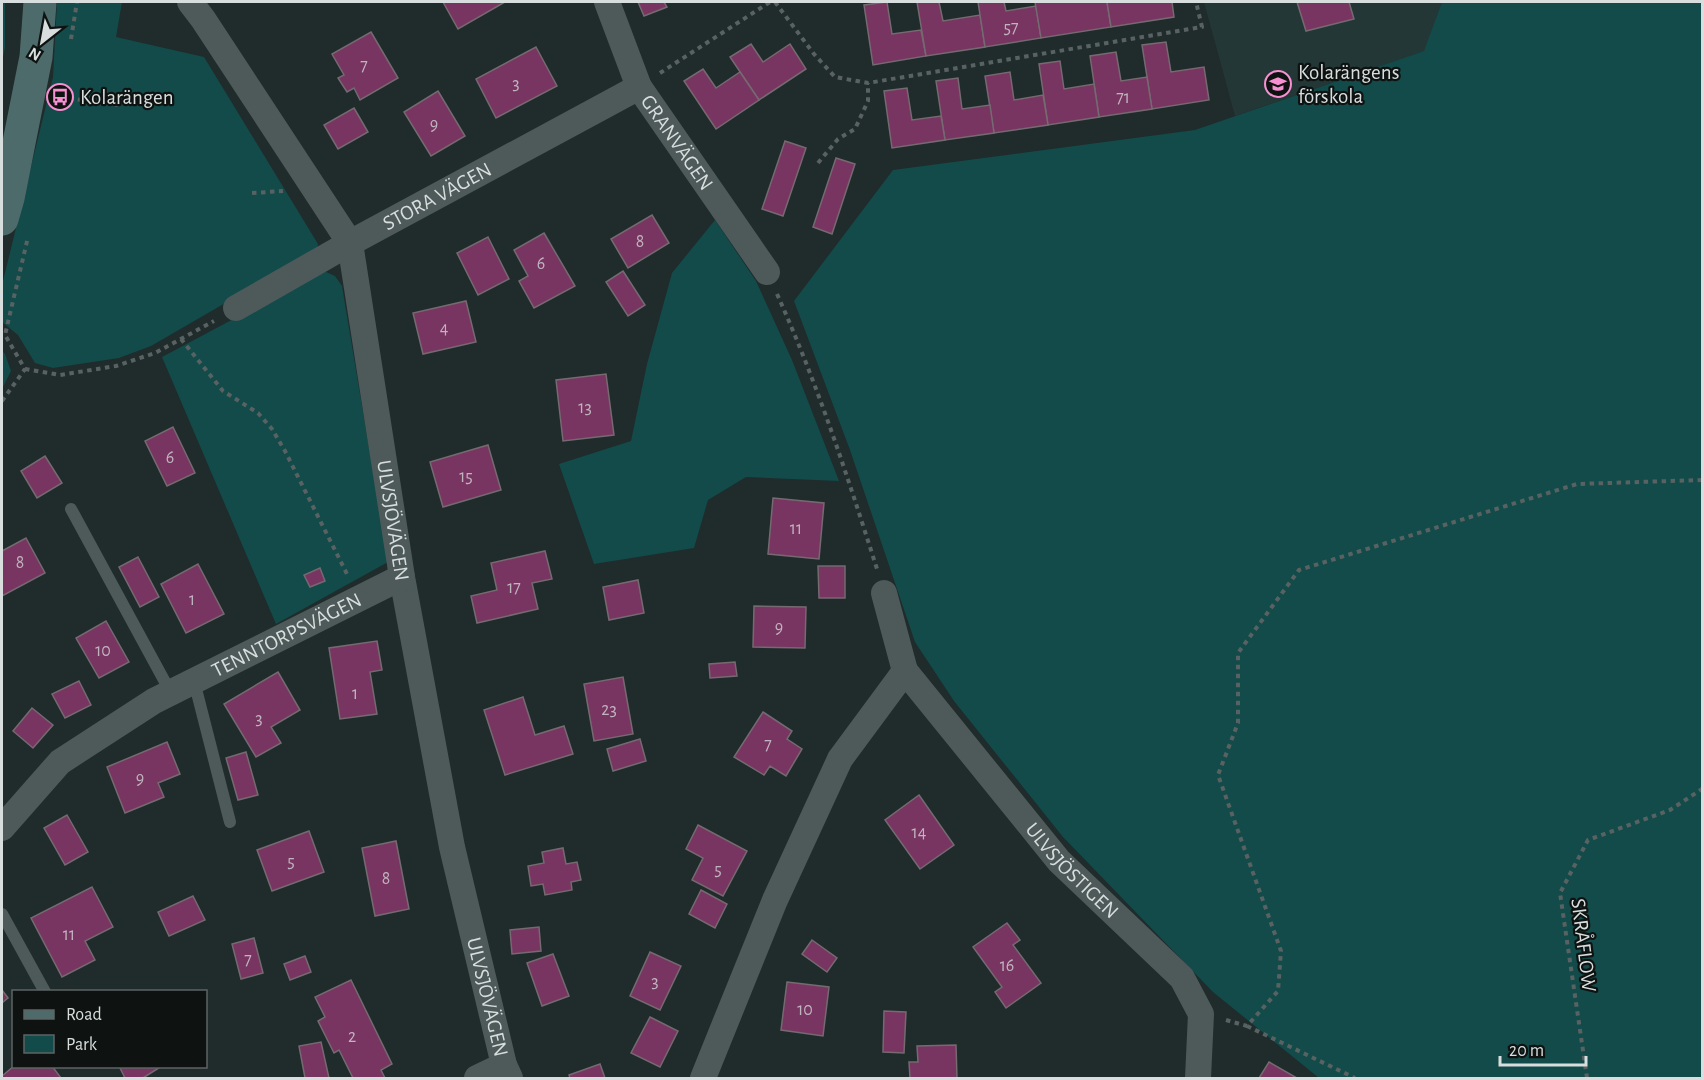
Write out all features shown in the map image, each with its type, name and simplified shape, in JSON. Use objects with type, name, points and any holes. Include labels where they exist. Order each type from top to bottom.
[{"type":"main road","points":[[2,219],[36,57],[40,2]]},
{"type":"street","name":"ULVSJÖVÄGEN","points":[[190,2],[350,243],[402,577],[452,847],[507,1072]]},
{"type":"street","name":"GRANVÄGEN","points":[[606,2],[639,87],[767,272]]},
{"type":"street","name":"STORA VÄGEN","points":[[236,309],[350,243],[639,87]]},
{"type":"street","name":"TENNTORPSVÄGEN","points":[[2,828],[60,762],[154,701],[402,577]]},
{"type":"street","name":"ULVSJÖSTIGEN","points":[[884,593],[905,671],[1059,861],[1182,978],[1201,1014]]},
{"type":"street","points":[[703,1078],[774,900],[840,759],[905,671]]},
{"type":"street","points":[[1198,1078],[1201,1014]]},
{"type":"street","points":[[477,1078],[507,1072]]},
{"type":"lane","points":[[71,509],[171,693]]},
{"type":"lane","points":[[194,681],[230,822]]},
{"type":"lane","points":[[2,914],[44,990]]},
{"type":"path","points":[[639,87],[770,2]]},
{"type":"path","points":[[775,2],[814,54],[835,77],[868,83],[1202,27],[1196,2]]},
{"type":"path","points":[[818,163],[838,139],[855,129],[868,101],[868,83]]},
{"type":"path","points":[[60,97],[118,105]]},
{"type":"path","points":[[767,272],[813,379],[842,458],[884,593]]},
{"type":"path","points":[[5,335],[26,369],[60,375],[116,366],[155,353],[236,309]]},
{"type":"path","points":[[181,339],[223,391],[258,413],[272,429],[343,568],[362,597]]},
{"type":"path","points":[[2,401],[26,369]]},
{"type":"path","points":[[1246,1026],[1278,991],[1281,951],[1218,775],[1238,723],[1238,653],[1299,570],[1577,484],[1702,480]]},
{"type":"path","name":"SKRÅFLOW","points":[[1587,1078],[1560,893],[1588,840],[1670,810],[1702,789]]},
{"type":"path","points":[[1201,1014],[1246,1026],[1355,1078]]},
{"type":"shaded area","name":"Kolarängens förskola","points":[[1204,2],[1442,2],[1425,51],[1235,116]]},
{"type":"green space","points":[[2,2],[5,2],[5,48],[2,62]]},
{"type":"green space","points":[[57,2],[122,2],[116,37],[204,57],[318,244],[317,250],[151,346],[119,358],[53,368],[35,363],[18,335],[2,322],[2,285],[53,77]]},
{"type":"green space","points":[[1442,2],[1702,2],[1702,1078],[1319,1078],[1213,992],[1063,837],[954,701],[915,642],[850,450],[794,301],[893,170],[1195,130],[1424,51]]},
{"type":"green space","points":[[715,220],[756,281],[792,360],[839,481],[746,477],[708,500],[694,548],[594,564],[559,464],[631,441],[647,364],[672,273]]},
{"type":"green space","points":[[324,271],[335,276],[342,286],[388,562],[276,624],[162,357]]},
{"type":"green space","points":[[2,351],[11,371],[2,389]]},
{"type":"building","points":[[443,2],[505,2],[458,29]]},
{"type":"building","points":[[638,2],[664,2],[667,7],[644,16]]},
{"type":"building","points":[[887,2],[892,34],[921,30],[926,56],[873,65],[864,5]]},
{"type":"building","points":[[917,2],[939,2],[943,21],[980,15],[985,47],[926,56]]},
{"type":"building","points":[[978,2],[1004,2],[1006,11],[1036,6],[1041,38],[985,47]]},
{"type":"building","points":[[1035,2],[1107,2],[1111,27],[1041,38]]},
{"type":"building","points":[[1107,2],[1172,2],[1174,17],[1111,27]]},
{"type":"building","name":"Kolarängens förskola","points":[[1297,2],[1349,2],[1354,19],[1306,31]]},
{"type":"building","points":[[371,32],[398,78],[360,100],[354,88],[347,92],[338,78],[344,75],[332,54]]},
{"type":"building","points":[[1166,42],[1171,72],[1204,67],[1209,100],[1152,109],[1142,45]]},
{"type":"building","points":[[751,44],[763,62],[790,44],[806,69],[759,100],[730,57]]},
{"type":"building","points":[[536,47],[557,86],[496,118],[476,79]]},
{"type":"building","points":[[1116,52],[1121,81],[1147,77],[1152,109],[1099,117],[1090,56]]},
{"type":"building","points":[[1060,61],[1064,89],[1094,84],[1099,117],[1048,125],[1039,64]]},
{"type":"building","points":[[703,69],[716,88],[740,72],[759,100],[716,129],[684,81]]},
{"type":"building","points":[[1010,72],[1014,100],[1043,95],[1048,125],[994,133],[985,76]]},
{"type":"building","points":[[958,78],[962,109],[990,105],[994,133],[945,140],[936,81]]},
{"type":"building","points":[[907,88],[912,120],[941,116],[945,140],[892,148],[884,91]]},
{"type":"building","points":[[438,91],[465,136],[431,156],[404,112]]},
{"type":"building","points":[[354,108],[368,132],[338,149],[324,125]]},
{"type":"building","points":[[785,141],[806,148],[783,216],[762,209]]},
{"type":"building","points":[[836,158],[855,164],[832,234],[813,227]]},
{"type":"building","points":[[652,215],[669,243],[628,268],[611,239]]},
{"type":"building","points":[[544,233],[575,286],[534,308],[519,281],[528,276],[514,250]]},
{"type":"building","points":[[488,237],[509,279],[478,295],[457,253]]},
{"type":"building","points":[[623,271],[645,305],[628,316],[606,282]]},
{"type":"building","points":[[466,301],[476,342],[423,354],[413,313]]},
{"type":"building","points":[[606,374],[614,435],[563,441],[556,380]]},
{"type":"building","points":[[173,427],[195,473],[167,486],[145,441]]},
{"type":"building","points":[[488,445],[501,490],[443,507],[430,462]]},
{"type":"building","points":[[45,456],[62,483],[37,498],[21,471]]},
{"type":"building","points":[[773,498],[824,503],[819,559],[768,554]]},
{"type":"building","points":[[26,538],[45,573],[2,596],[2,551]]},
{"type":"building","points":[[545,551],[552,579],[532,583],[538,609],[477,623],[471,596],[497,590],[491,563]]},
{"type":"building","points":[[138,557],[159,597],[140,607],[119,567]]},
{"type":"building","points":[[198,564],[224,614],[186,633],[161,584]]},
{"type":"building","points":[[818,566],[845,566],[845,598],[819,598]]},
{"type":"building","points":[[320,568],[325,581],[310,587],[304,575]]},
{"type":"building","points":[[638,580],[644,613],[609,620],[603,587]]},
{"type":"building","points":[[754,606],[806,607],[805,648],[753,647]]},
{"type":"building","points":[[106,621],[129,662],[99,678],[76,638]]},
{"type":"building","points":[[377,641],[382,670],[370,672],[377,714],[340,719],[329,648]]},
{"type":"building","points":[[735,662],[737,676],[710,678],[709,664]]},
{"type":"building","points":[[278,672],[300,710],[271,727],[281,743],[256,757],[224,704]]},
{"type":"building","points":[[623,677],[633,734],[594,741],[584,684]]},
{"type":"building","points":[[79,681],[91,705],[65,718],[52,694]]},
{"type":"building","points":[[523,697],[535,735],[564,726],[573,754],[505,775],[484,710]]},
{"type":"building","points":[[32,708],[53,725],[33,748],[13,731]]},
{"type":"building","points":[[763,712],[792,731],[787,739],[802,749],[786,776],[770,766],[764,775],[734,757]]},
{"type":"building","points":[[640,739],[646,761],[613,771],[607,749]]},
{"type":"building","points":[[167,742],[180,774],[158,783],[164,797],[125,813],[107,767]]},
{"type":"building","points":[[246,752],[258,795],[238,800],[226,758]]},
{"type":"building","points":[[919,795],[954,845],[920,869],[885,820]]},
{"type":"building","points":[[67,815],[88,852],[65,865],[44,828]]},
{"type":"building","points":[[698,825],[747,851],[723,896],[692,880],[703,858],[686,849]]},
{"type":"building","points":[[309,831],[324,872],[272,891],[257,850]]},
{"type":"building","points":[[396,841],[409,909],[375,916],[362,848]]},
{"type":"building","points":[[563,848],[566,864],[577,862],[581,880],[571,882],[572,890],[545,895],[543,884],[531,886],[528,866],[544,863],[542,852]]},
{"type":"building","points":[[92,887],[113,927],[85,941],[95,960],[62,977],[31,918]]},
{"type":"building","points":[[701,890],[727,904],[715,928],[689,914]]},
{"type":"building","points":[[193,896],[205,920],[169,936],[158,912]]},
{"type":"building","points":[[1007,923],[1020,940],[1013,945],[1041,983],[1006,1008],[995,992],[1002,987],[973,947]]},
{"type":"building","points":[[539,927],[541,951],[512,954],[510,930]]},
{"type":"building","points":[[254,938],[263,973],[241,979],[232,944]]},
{"type":"building","points":[[812,940],[837,958],[827,972],[802,954]]},
{"type":"building","points":[[650,952],[681,966],[660,1010],[630,996]]},
{"type":"building","points":[[553,954],[569,996],[542,1006],[527,963]]},
{"type":"building","points":[[305,956],[311,972],[290,980],[284,964]]},
{"type":"building","points":[[351,980],[392,1064],[381,1070],[385,1078],[353,1078],[339,1050],[334,1053],[318,1021],[325,1017],[315,997]]},
{"type":"building","points":[[787,982],[829,987],[823,1036],[781,1030]]},
{"type":"building","points":[[2,990],[8,998],[2,1003]]},
{"type":"building","points":[[884,1011],[906,1012],[904,1053],[883,1052]]},
{"type":"building","points":[[650,1017],[678,1031],[660,1067],[631,1053]]},
{"type":"building","points":[[321,1042],[329,1078],[305,1078],[299,1046]]},
{"type":"building","points":[[956,1045],[957,1078],[910,1078],[909,1062],[918,1062],[917,1046]]},
{"type":"building","points":[[1269,1062],[1297,1078],[1259,1078]]},
{"type":"building","points":[[600,1064],[605,1078],[570,1078],[569,1075]]},
{"type":"building","points":[[12,1068],[54,1068],[61,1078],[2,1078]]},
{"type":"building","points":[[120,1068],[159,1068],[143,1078],[125,1078]]},
{"type":"place","name":"Kolarängens förskola","points":[[1278,84]]},
{"type":"place","name":"Kolarängen","points":[[60,97]]}]
